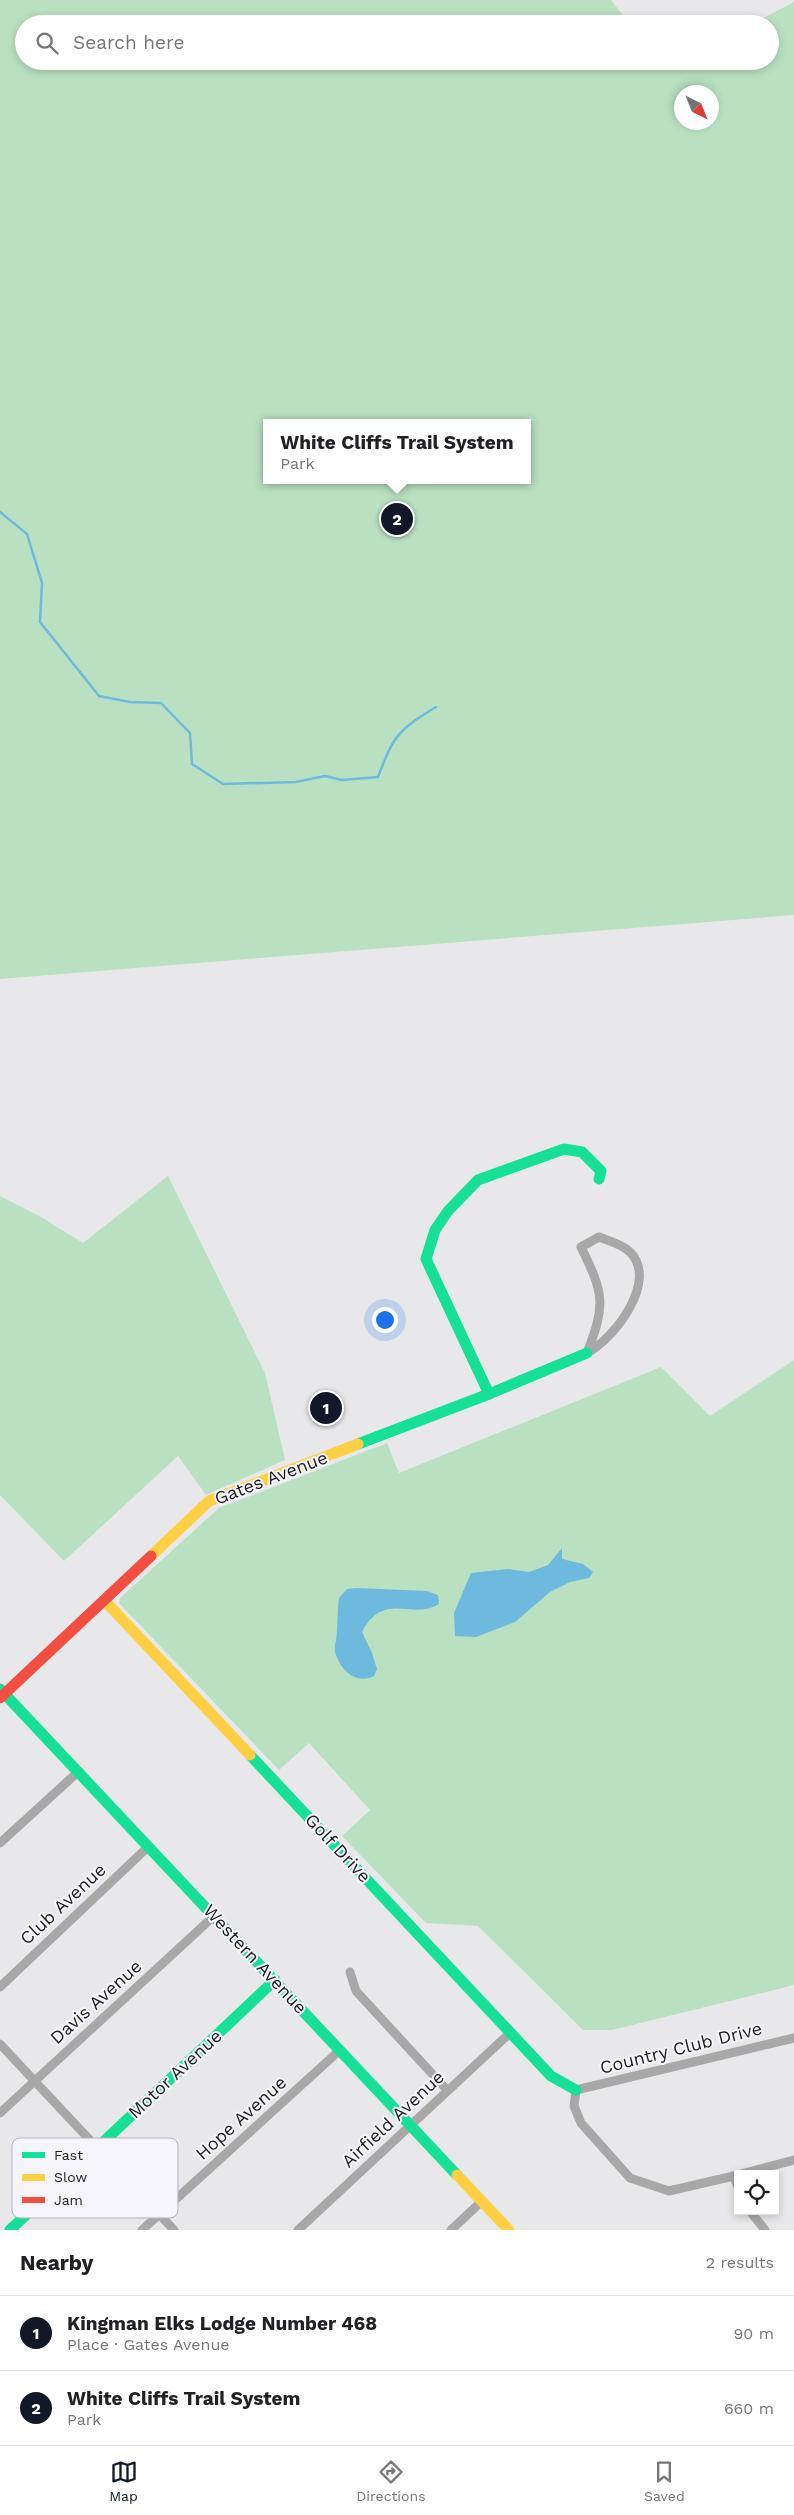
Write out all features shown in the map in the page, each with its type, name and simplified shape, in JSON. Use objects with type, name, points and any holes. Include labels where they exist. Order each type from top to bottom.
[{"type":"street","points":[[490,1394],[426,1259],[435,1230],[448,1211],[478,1180],[564,1149],[582,1152],[601,1171],[599,1178]]},
{"type":"street","points":[[599,1237],[630,1252],[638,1264],[639,1280],[628,1313],[617,1330],[598,1347],[587,1353],[601,1312],[601,1297],[596,1278],[581,1247],[599,1237]]},
{"type":"street","name":"Gates Avenue","points":[[2,1694],[105,1601],[209,1501],[490,1394],[587,1353]]},
{"type":"street","name":"Golf Drive","points":[[105,1601],[551,2076],[576,2090]]},
{"type":"street","name":"Western Avenue","points":[[2,1694],[79,1771],[509,2230]]},
{"type":"street","points":[[0,1843],[79,1771]]},
{"type":"street","name":"Club Avenue","points":[[0,1986],[149,1846]]},
{"type":"street","name":"Davis Avenue","points":[[0,2113],[214,1916]]},
{"type":"street","points":[[350,1972],[356,1991],[447,2090]]},
{"type":"street","name":"Motor Avenue","points":[[109,2138],[275,1980]]},
{"type":"street","name":"Airfield Avenue","points":[[298,2230],[511,2032]]},
{"type":"street","name":"Country Club Drive","points":[[576,2090],[794,2038]]},
{"type":"street","points":[[0,2044],[88,2138]]},
{"type":"street","name":"Hope Avenue","points":[[178,2197],[340,2050]]},
{"type":"street","points":[[576,2090],[574,2106],[581,2123],[630,2178],[654,2188],[669,2191],[734,2176]]},
{"type":"street","points":[[756,2170],[794,2160]]},
{"type":"street","points":[[451,2230],[482,2201]]},
{"type":"street","points":[[753,2215],[765,2230]]},
{"type":"street","name":"Motor Avenue","points":[[10,2230],[23,2218]]},
{"type":"street","name":"Hope Avenue","points":[[142,2230],[155,2218]]},
{"type":"street","points":[[163,2218],[174,2230]]},
{"type":"green space","points":[[0,0],[611,0],[623,15],[15,15],[15,70],[779,70],[779,15],[769,15],[794,2],[794,915],[0,979]]},
{"type":"green space","points":[[168,1176],[265,1373],[285,1460],[206,1495],[178,1456],[64,1561],[0,1495],[0,1196],[41,1217],[83,1243]]},
{"type":"green space","points":[[794,1360],[794,1985],[612,2030],[583,2030],[478,1926],[426,1923],[342,1836],[370,1810],[309,1743],[279,1770],[119,1603],[120,1598],[219,1508],[387,1443],[399,1473],[661,1367],[710,1416]]},
{"type":"water","points":[[562,1548],[562,1559],[583,1564],[593,1572],[589,1578],[570,1582],[550,1592],[515,1622],[476,1637],[455,1636],[454,1613],[471,1573],[508,1569],[529,1572],[548,1565]]},
{"type":"water","points":[[347,1589],[427,1591],[438,1595],[439,1604],[419,1610],[389,1609],[380,1612],[371,1619],[362,1632],[377,1669],[374,1676],[361,1679],[345,1670],[337,1659],[335,1651],[339,1598]]},
{"type":"waterway","points":[[0,512],[27,534],[42,583],[40,622],[99,696],[130,702],[161,703],[190,733],[192,764],[223,784],[296,782],[325,776],[342,780],[378,777],[393,742],[405,728],[436,707]]},
{"type":"traffic: fast","points":[[489,1394],[426,1259],[435,1230],[448,1211],[478,1180],[564,1149],[582,1152],[601,1171],[599,1179]]},
{"type":"traffic: fast","points":[[358,1444],[489,1394],[587,1353]]},
{"type":"traffic: fast","points":[[0,1689],[457,2175]]},
{"type":"traffic: fast","points":[[250,1755],[551,2076],[576,2090]]},
{"type":"traffic: fast","points":[[108,2138],[275,1980]]},
{"type":"traffic: fast","points":[[10,2230],[23,2218]]},
{"type":"traffic: slow","points":[[151,1556],[209,1501],[358,1444]]},
{"type":"traffic: slow","points":[[105,1601],[250,1755]]},
{"type":"traffic: slow","points":[[457,2175],[509,2230]]},
{"type":"traffic: jam","points":[[0,1698],[151,1556]]},
{"type":"place","name":"White Cliffs Trail System","points":[[397,519]]},
{"type":"place","name":"Kingman Elks Lodge Number 468","points":[[326,1408]]}]
